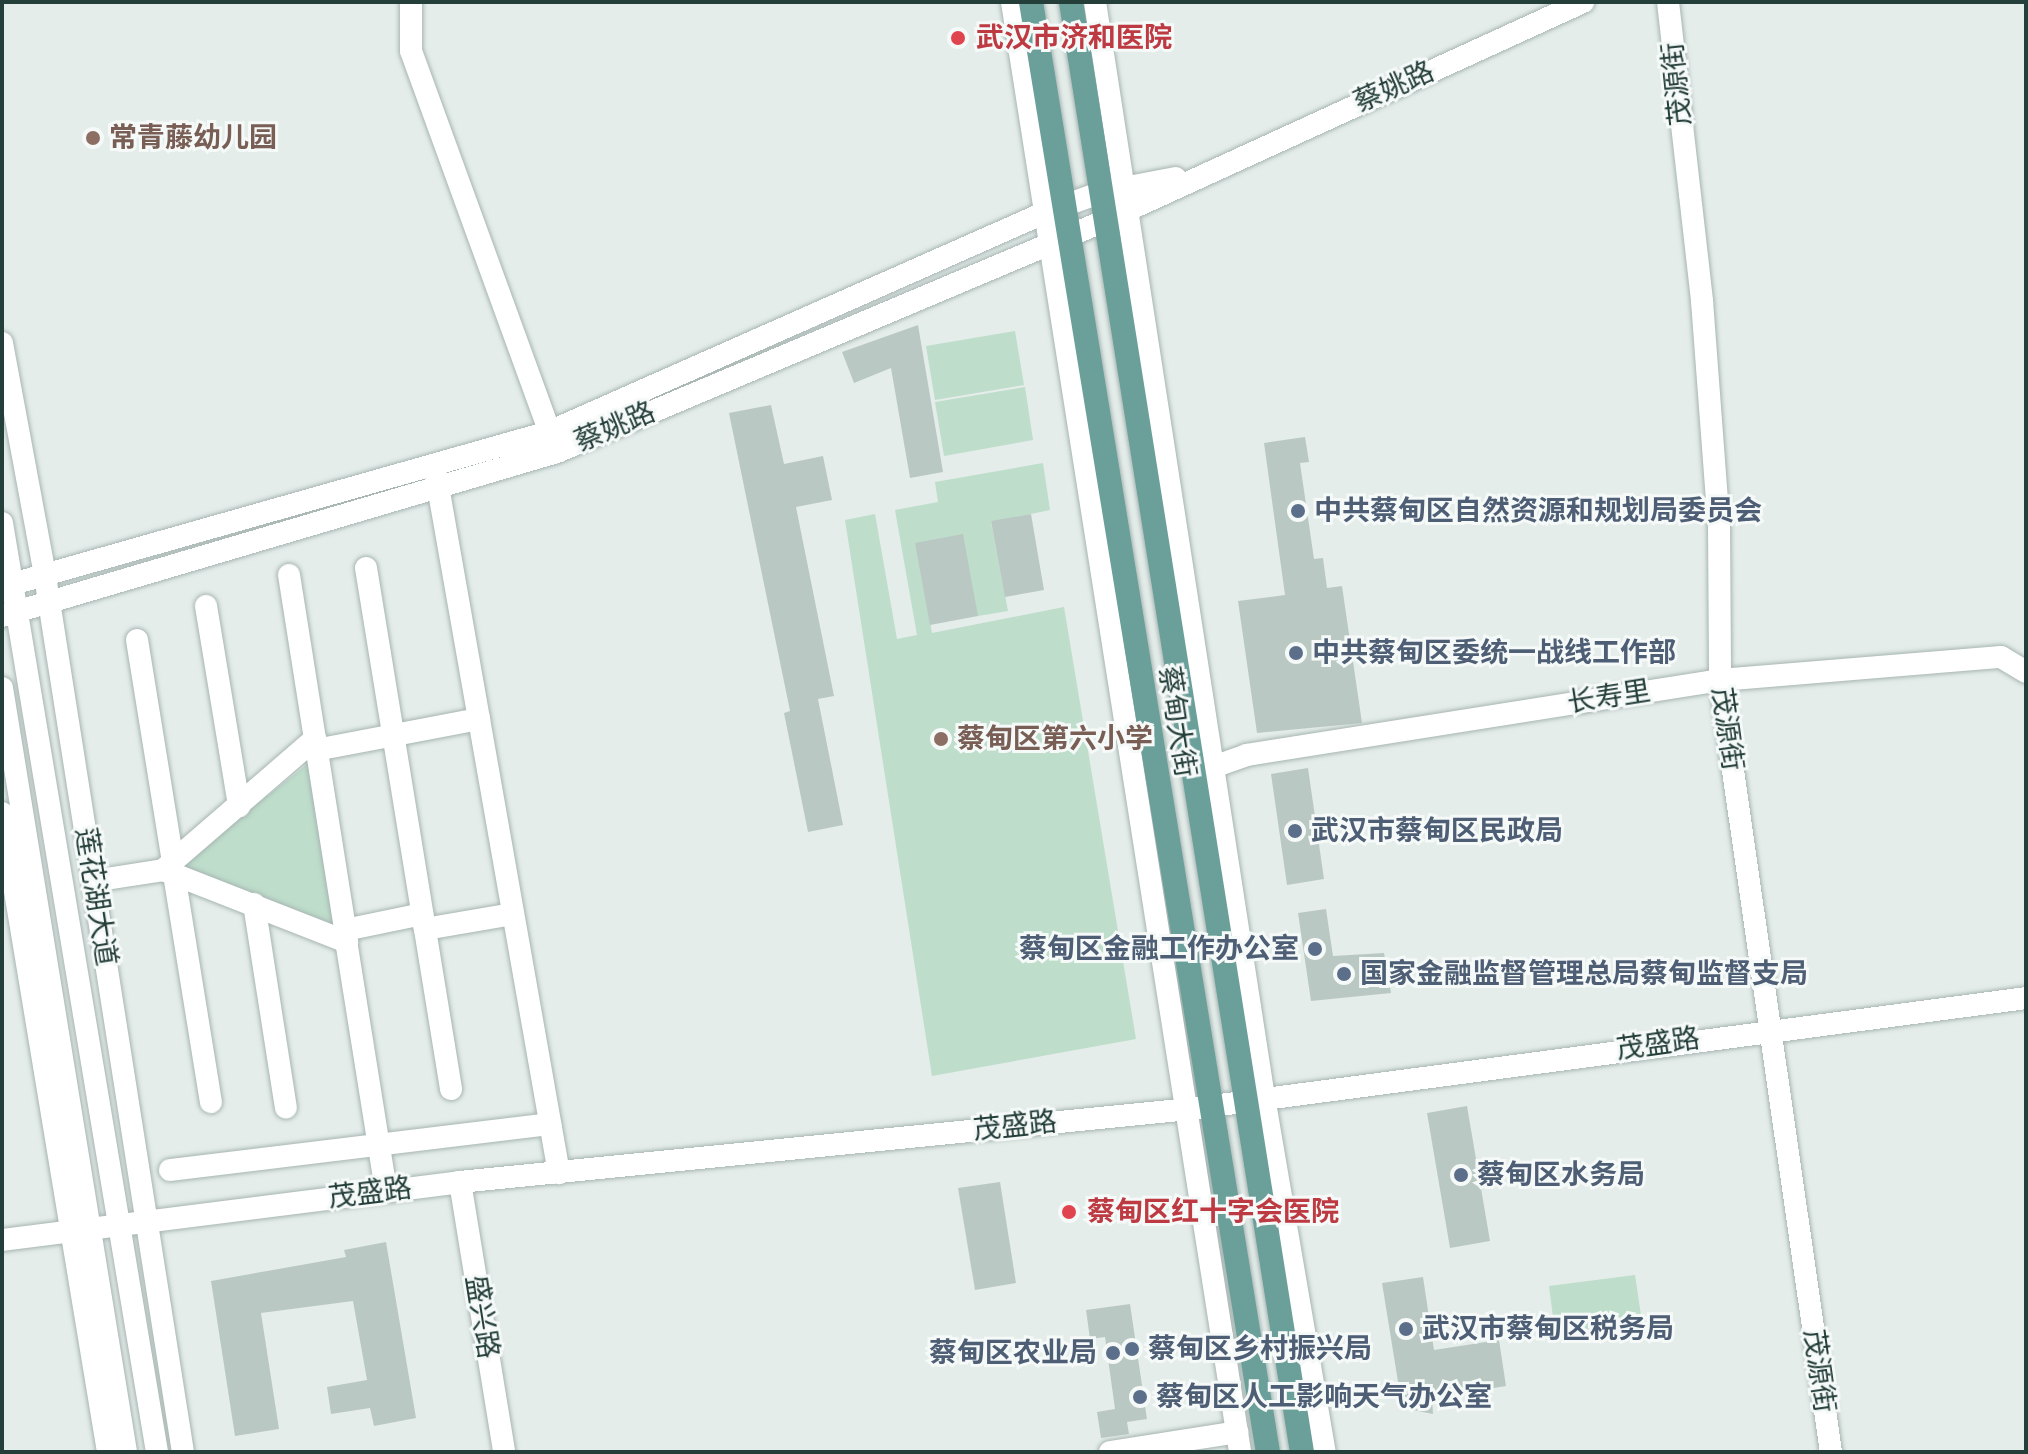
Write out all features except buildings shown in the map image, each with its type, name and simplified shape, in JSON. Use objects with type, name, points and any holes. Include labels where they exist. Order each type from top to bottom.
[{"type":"main road","name":"蔡甸大街","points":[[1031,2],[1057,239],[1200,1107],[1268,1452]]},
{"type":"main road","name":"蔡甸大街","points":[[1071,2],[1117,196],[1104,221],[1205,770],[1255,1099],[1302,1452]]},
{"type":"street","points":[[411,2],[411,51],[553,442]]},
{"type":"street","points":[[1012,2],[1053,210]]},
{"type":"street","points":[[1095,2],[1117,196],[1205,770]]},
{"type":"street","name":"蔡姚路","points":[[553,442],[1053,210],[1205,173],[1583,2]]},
{"type":"street","name":"茂源街","points":[[1668,2],[1702,301],[1719,525],[1720,680],[1831,1452]]},
{"type":"street","name":"蔡姚路","points":[[10,613],[437,476],[553,442],[1104,221]]},
{"type":"street","name":"莲花湖大道","points":[[2,343],[45,576],[149,1220],[183,1452]]},
{"type":"street","points":[[437,476],[559,1173]]},
{"type":"street","name":"蔡姚路","points":[[7,586],[437,476]]},
{"type":"street","name":"莲花湖大道","points":[[2,523],[10,613],[122,1223],[157,1452]]},
{"type":"street","points":[[366,568],[451,1089]]},
{"type":"street","points":[[289,575],[386,1191]]},
{"type":"street","points":[[206,606],[239,806]]},
{"type":"street","points":[[137,640],[170,869],[211,1102]]},
{"type":"street","name":"长寿里","points":[[1205,770],[1247,755],[1720,680],[2001,657],[2026,672]]},
{"type":"street","name":"莲花湖大道","points":[[2,688],[82,1228],[108,1452]]},
{"type":"street","points":[[170,869],[239,806],[316,744],[393,735],[479,719]]},
{"type":"street","name":"莲花湖大道","points":[[2,813],[7,870],[126,1452]]},
{"type":"street","points":[[93,881],[170,869],[254,904],[346,936],[424,922],[513,914]]},
{"type":"street","points":[[254,904],[286,1108]]},
{"type":"street","name":"茂盛路","points":[[2,1240],[460,1182],[1200,1107],[1771,1029],[2026,998]]},
{"type":"street","points":[[1255,1099],[1325,1452]]},
{"type":"street","points":[[1110,1452],[1238,1442],[1200,1107]]},
{"type":"street","points":[[170,1170],[550,1124]]},
{"type":"street","name":"盛兴路","points":[[460,1182],[504,1452]]},
{"type":"green space","points":[[1015,331],[1024,385],[935,400],[926,346]]},
{"type":"green space","points":[[1025,387],[1033,440],[944,456],[935,402]]},
{"type":"green space","points":[[1043,463],[1050,510],[991,522],[1008,611],[978,616],[916,544],[932,633],[1064,607],[1136,1039],[932,1076],[845,520],[875,514],[897,639],[917,635],[895,510],[938,502],[935,482]]},
{"type":"green space","points":[[310,762],[336,925],[178,867]]},
{"type":"green space","points":[[1635,1275],[1642,1322],[1555,1333],[1549,1286]]},
{"type":"place","name":"武汉市济和医院","points":[[958,38]]},
{"type":"place","name":"常青藤幼儿园","points":[[93,138]]},
{"type":"place","name":"中共蔡甸区自然资源和规划局委员会","points":[[1298,511]]},
{"type":"place","name":"中共蔡甸区委统一战线工作部","points":[[1296,653]]},
{"type":"place","name":"蔡甸区第六小学","points":[[941,739]]},
{"type":"place","name":"武汉市蔡甸区民政局","points":[[1295,831]]},
{"type":"place","name":"蔡甸区金融工作办公室","points":[[1315,949]]},
{"type":"place","name":"国家金融监督管理总局蔡甸监督支局","points":[[1344,974]]},
{"type":"place","name":"蔡甸区水务局","points":[[1461,1175]]},
{"type":"place","name":"蔡甸区红十字会医院","points":[[1069,1212]]},
{"type":"place","name":"武汉市蔡甸区税务局","points":[[1406,1329]]},
{"type":"place","name":"蔡甸区乡村振兴局","points":[[1132,1349]]},
{"type":"place","name":"蔡甸区农业局","points":[[1113,1353]]},
{"type":"place","name":"蔡甸区人工影响天气办公室","points":[[1140,1397]]}]
